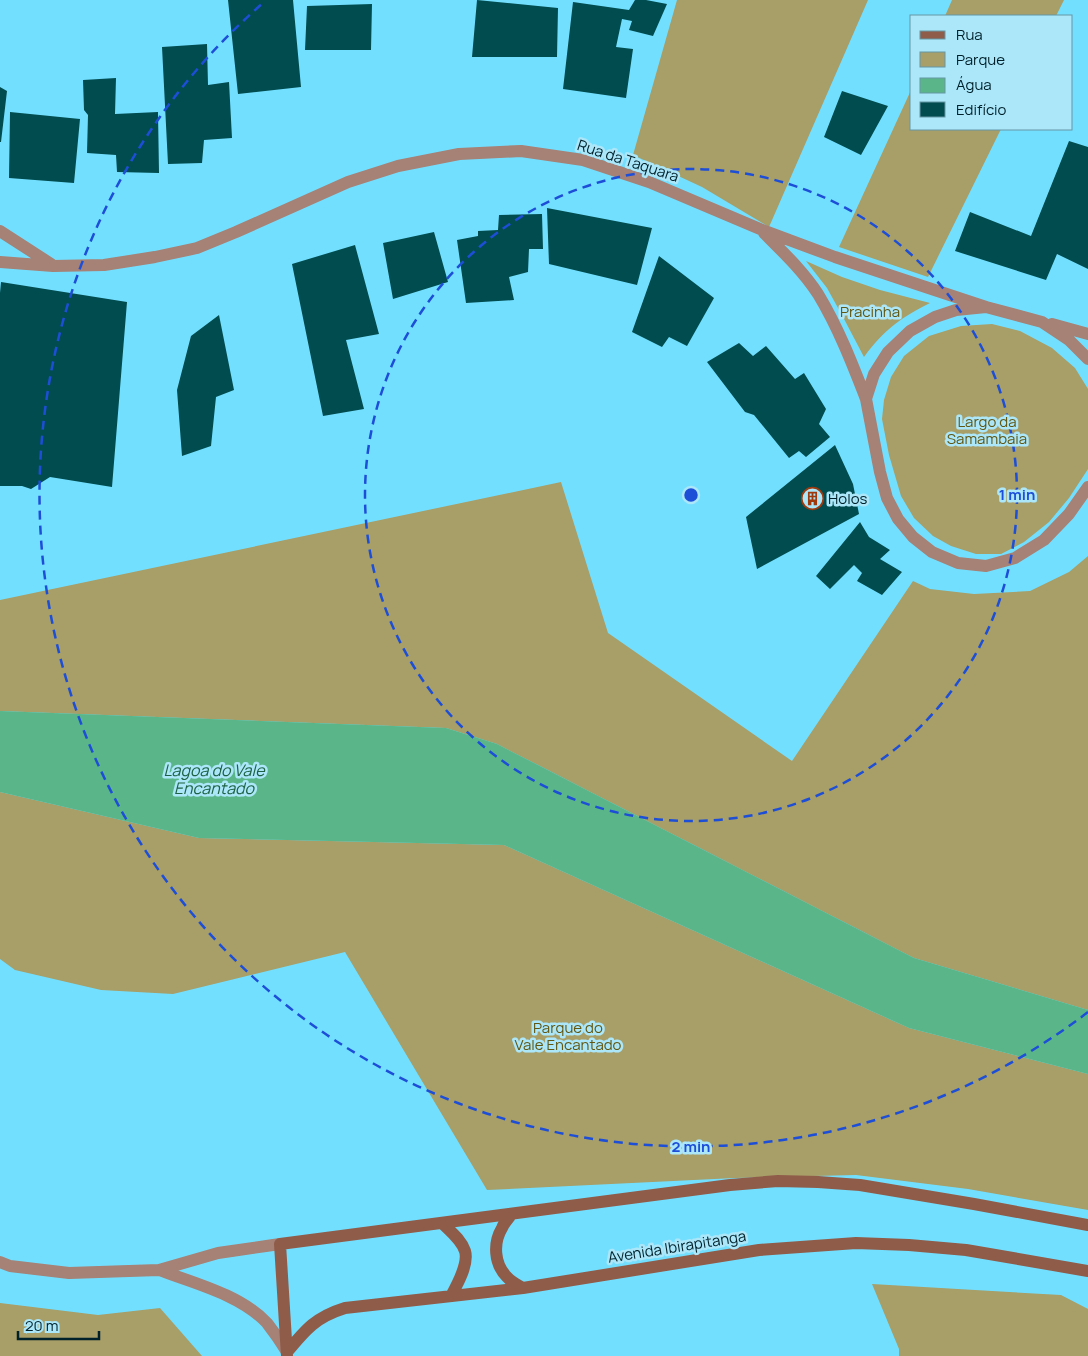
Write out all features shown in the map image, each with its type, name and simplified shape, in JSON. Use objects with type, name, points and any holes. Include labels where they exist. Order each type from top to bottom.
[{"type":"main road","points":[[287,1354],[280,1244],[730,1185],[788,1181],[860,1186],[1088,1225]]},
{"type":"main road","points":[[511,1215],[499,1234],[496,1254],[500,1269],[508,1278],[523,1288]]},
{"type":"main road","points":[[442,1223],[458,1238],[466,1252],[465,1265],[451,1296]]},
{"type":"main road","name":"Avenida Ibirapitanga","points":[[287,1354],[316,1320],[330,1312],[345,1308],[523,1288],[759,1250],[856,1243],[909,1245],[966,1250],[1088,1271]]},
{"type":"street","name":"Rua da Taquara","points":[[0,262],[53,266],[104,265],[155,258],[197,248],[348,182],[398,166],[459,154],[521,151],[583,160],[649,182],[760,229],[835,257],[986,307],[1042,322]]},
{"type":"street","points":[[760,229],[792,261],[817,292],[836,326],[866,400],[880,472],[888,498],[898,519],[913,536],[932,552],[958,563],[986,566],[1015,558],[1044,540],[1069,514],[1088,487]]},
{"type":"street","points":[[0,231],[53,266]]},
{"type":"street","points":[[866,400],[874,374],[888,352],[910,331],[935,317],[956,310],[986,307]]},
{"type":"street","points":[[1042,322],[1088,334]]},
{"type":"street","points":[[1042,322],[1069,340],[1088,359]]},
{"type":"street","points":[[0,1262],[10,1266],[69,1273],[159,1270],[218,1253],[280,1244]]},
{"type":"street","points":[[159,1270],[224,1294],[251,1310],[266,1323],[287,1354]]},
{"type":"green space","points":[[677,0],[868,0],[769,227],[702,187],[633,155]]},
{"type":"green space","points":[[952,0],[1064,0],[1056,15],[945,15]]},
{"type":"green space","points":[[910,92],[910,130],[1001,130],[928,277],[839,247]]},
{"type":"green space","name":"Pracinha","points":[[806,261],[842,277],[880,290],[930,303],[893,326],[864,357],[827,288]]},
{"type":"green space","name":"Largo da Samambaia","points":[[992,324],[1020,331],[1052,348],[1075,368],[1088,389],[1088,469],[1069,498],[1049,522],[1024,542],[1001,554],[976,554],[951,546],[933,536],[914,518],[901,496],[889,455],[882,419],[884,400],[891,377],[904,356],[929,336],[961,326]]},
{"type":"green space","points":[[561,482],[608,633],[792,761],[913,581],[930,589],[974,594],[1030,591],[1069,572],[1088,556],[1088,1010],[914,958],[497,744],[446,728],[0,711],[0,600]]},
{"type":"green space","name":"Parque do Vale Encantado","points":[[0,792],[199,838],[504,845],[909,1028],[1088,1074],[1088,1210],[968,1189],[856,1175],[735,1178],[487,1190],[345,952],[173,994],[101,990],[15,970],[0,959]]},
{"type":"green space","points":[[872,1284],[1061,1295],[1088,1309],[1088,1356],[899,1356],[899,1349]]},
{"type":"green space","points":[[0,1303],[98,1315],[160,1308],[202,1356],[0,1356]]},
{"type":"water","name":"Lagoa do Vale Encantado","points":[[0,711],[446,728],[497,744],[914,958],[1088,1010],[1088,1074],[909,1028],[504,845],[199,838],[0,792]]},
{"type":"building","points":[[228,0],[293,0],[301,87],[238,94]]},
{"type":"building","points":[[477,0],[558,8],[557,57],[472,57]]},
{"type":"building","points":[[635,0],[667,4],[653,36],[629,30],[632,21],[622,19],[616,47],[633,49],[626,98],[563,89],[573,2],[629,10]]},
{"type":"building","points":[[372,4],[371,50],[305,50],[307,6]]},
{"type":"building","points":[[207,44],[208,85],[229,82],[232,138],[204,140],[202,163],[168,164],[162,47]]},
{"type":"building","points":[[116,78],[115,114],[158,112],[159,173],[117,172],[116,155],[87,153],[88,115],[84,110],[83,80]]},
{"type":"building","points":[[0,87],[7,91],[1,142],[0,142]]},
{"type":"building","points":[[842,91],[888,106],[861,155],[824,137]]},
{"type":"building","points":[[10,112],[80,119],[74,183],[9,178]]},
{"type":"building","points":[[1069,141],[1088,147],[1088,269],[1057,254],[1046,280],[955,251],[970,212],[1031,236]]},
{"type":"building","points":[[547,208],[652,228],[637,285],[549,264]]},
{"type":"building","points":[[542,214],[543,249],[529,249],[528,272],[509,277],[514,300],[466,303],[457,240],[478,236],[478,231],[498,230],[499,215]]},
{"type":"building","points":[[434,232],[448,282],[393,299],[383,243]]},
{"type":"building","points":[[355,245],[379,334],[346,340],[364,409],[323,416],[292,264]]},
{"type":"building","points":[[659,256],[714,298],[687,346],[669,337],[662,347],[632,332]]},
{"type":"building","points":[[1,282],[127,302],[112,487],[50,477],[31,489],[22,486],[0,486]]},
{"type":"building","points":[[219,315],[234,390],[216,397],[211,446],[182,456],[177,390],[191,336]]},
{"type":"building","points":[[739,343],[753,356],[766,346],[795,379],[804,373],[826,409],[819,424],[830,437],[806,457],[799,451],[789,458],[754,415],[745,412],[707,362]]},
{"type":"building","name":"Holos","points":[[835,445],[853,484],[859,514],[757,569],[746,517]]},
{"type":"building","points":[[860,522],[869,537],[890,550],[880,559],[902,572],[882,595],[857,581],[862,573],[854,565],[830,589],[816,576]]},
{"type":"place","name":"Holos","points":[[812,499]]}]
